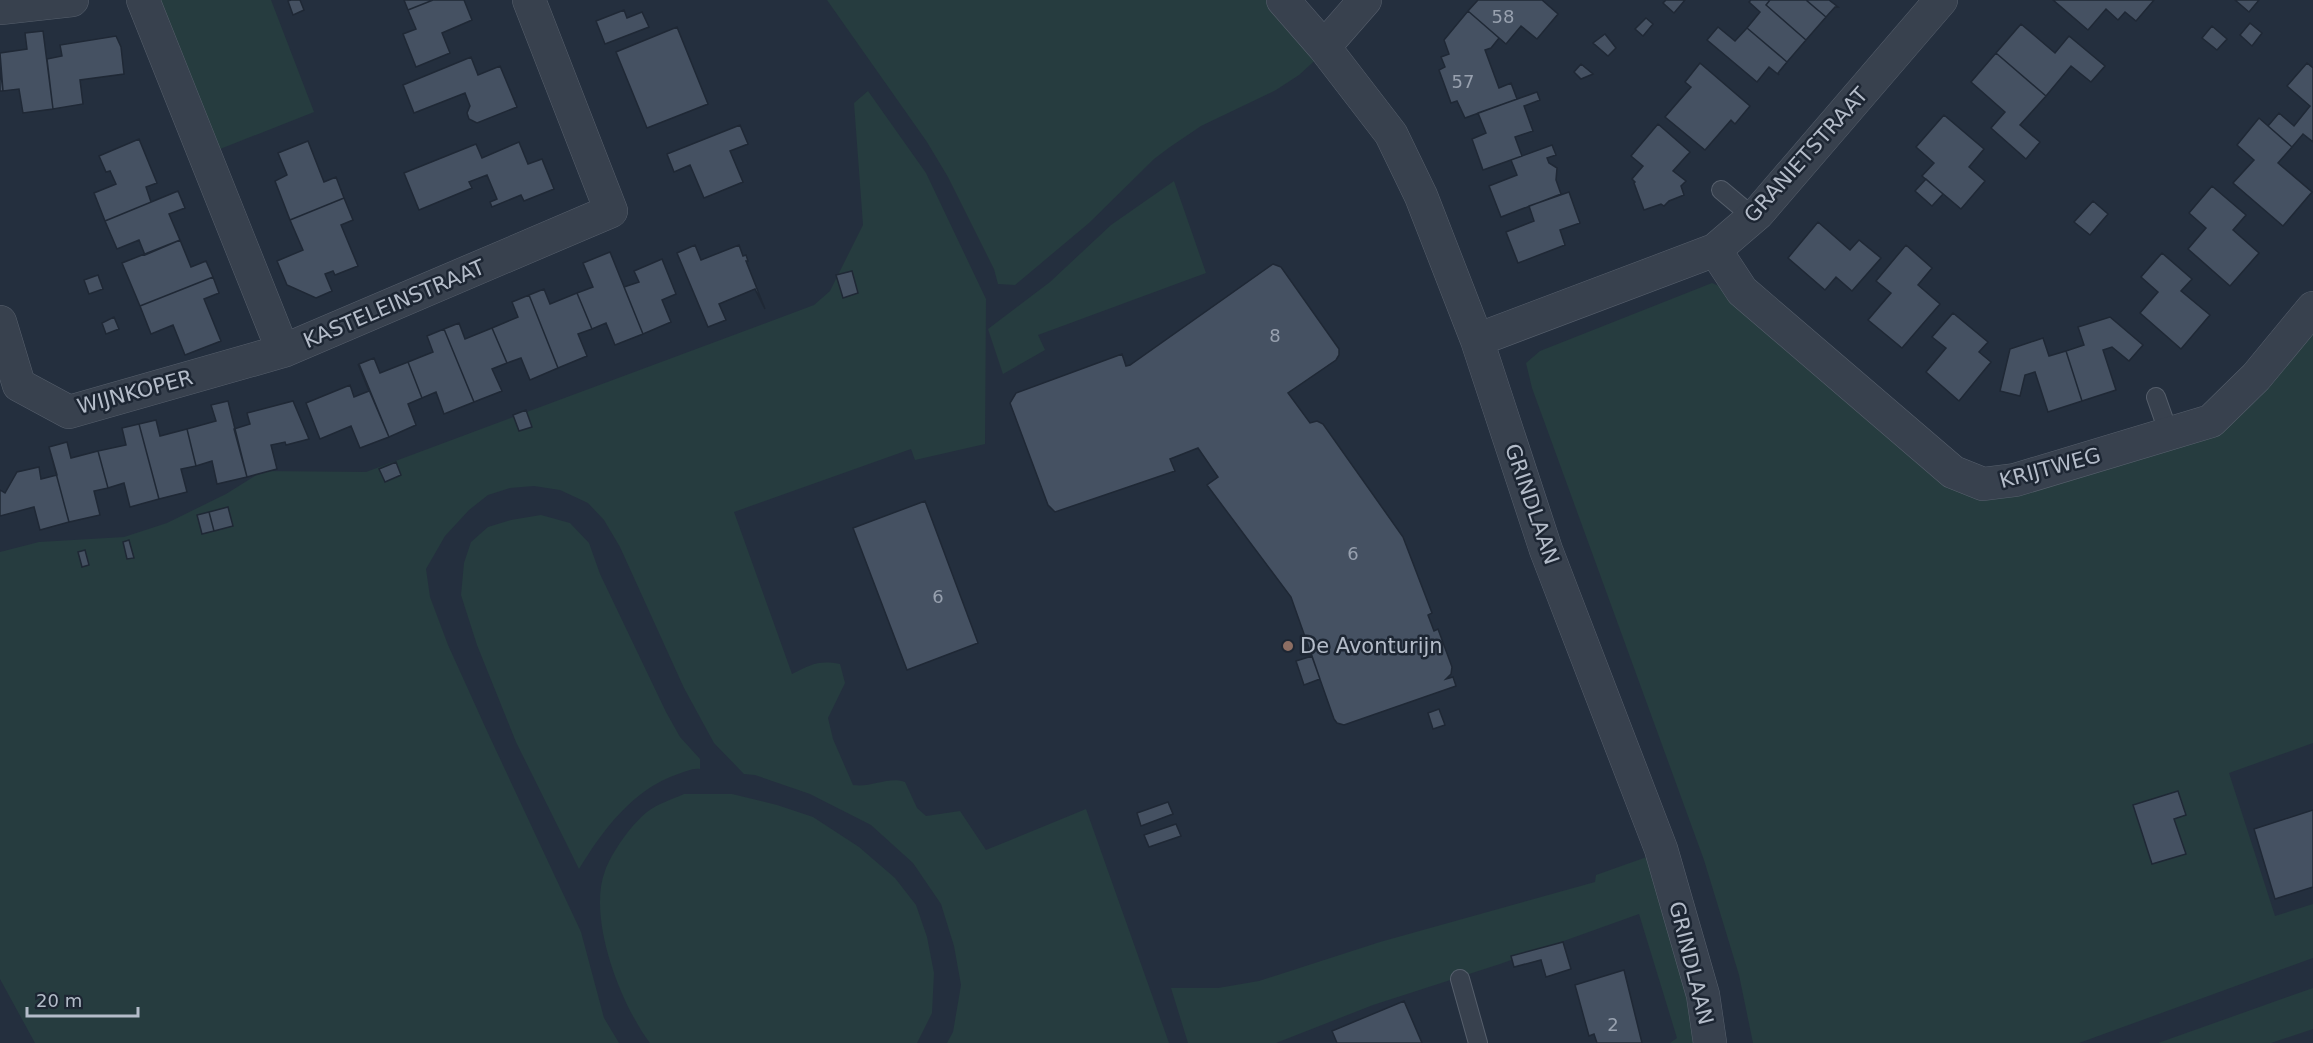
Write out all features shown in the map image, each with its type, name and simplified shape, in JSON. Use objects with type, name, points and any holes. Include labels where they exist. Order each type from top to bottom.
[{"type":"street","points":[[0,8],[72,0]]},
{"type":"street","name":"KASTELEINSTRAAT","points":[[143,0],[284,351],[611,211],[529,0]]},
{"type":"street","name":"GRINDLAAN","points":[[1283,0],[1324,47],[1391,134],[1421,196],[1477,340],[1546,550],[1661,849],[1703,995],[1710,1043]]},
{"type":"street","points":[[1324,47],[1365,0]]},
{"type":"street","name":"GRANIETSTRAAT","points":[[1477,340],[1715,250],[1753,217],[1941,0]]},
{"type":"street","name":"KRIJTWEG","points":[[1715,250],[1742,291],[1953,472],[1983,484],[2015,480],[2211,422],[2256,377],[2313,308]]},
{"type":"street","name":"WIJNKOPER","points":[[0,322],[19,385],[69,412],[284,351]]},
{"type":"lane","points":[[1721,190],[1753,217]]},
{"type":"lane","points":[[2156,397],[2169,434]]},
{"type":"lane","points":[[1460,979],[1478,1043]]},
{"type":"green space","points":[[157,0],[271,0],[314,112],[215,151]]},
{"type":"green space","points":[[827,0],[1278,0],[1323,53],[1299,75],[1276,90],[1201,126],[1170,147],[1154,159],[1089,223],[1015,285],[998,284],[994,269],[948,177],[927,142]]},
{"type":"green space","points":[[868,91],[926,173],[986,299],[985,444],[915,460],[911,449],[734,512],[792,674],[820,663],[840,664],[845,683],[828,718],[833,739],[853,785],[893,780],[905,782],[917,808],[926,816],[960,811],[986,850],[1086,809],[1169,1043],[947,1043],[953,1032],[961,985],[954,946],[941,904],[913,863],[871,825],[810,794],[755,775],[744,774],[714,743],[684,688],[620,547],[604,520],[588,503],[560,490],[534,486],[510,488],[488,495],[469,510],[445,536],[426,569],[430,597],[448,645],[581,932],[604,1018],[619,1043],[35,1043],[0,979],[0,552],[39,542],[124,537],[167,523],[226,494],[263,471],[366,472],[814,305],[830,291],[863,225],[854,103]]},
{"type":"green space","points":[[1174,181],[1206,273],[1038,335],[1045,350],[1003,374],[988,329],[1050,282],[1111,225]]},
{"type":"green space","points":[[1712,283],[1735,293],[1969,490],[2226,424],[2260,397],[2313,334],[2313,743],[2229,773],[2275,916],[2313,904],[2313,958],[2079,1043],[1753,1043],[1739,975],[1704,860],[1532,388],[1526,363],[1540,351]]},
{"type":"green space","points":[[541,515],[570,523],[589,543],[600,574],[666,712],[680,737],[700,759],[700,769],[689,770],[662,781],[633,801],[609,826],[579,869],[516,742],[477,645],[461,595],[464,563],[471,542],[488,527]]},
{"type":"green space","points":[[684,794],[732,794],[813,817],[859,847],[895,878],[916,905],[927,937],[934,973],[932,1013],[917,1043],[650,1043],[628,1007],[610,960],[600,912],[601,890],[605,871],[617,847],[641,817],[660,804]]},
{"type":"green space","points":[[1658,853],[1704,1043],[1670,1043],[1677,1038],[1639,914],[1500,964],[1373,1005],[1276,1043],[1188,1043],[1171,988],[1218,988],[1259,981],[1380,942],[1595,882],[1596,875]]},
{"type":"green space","points":[[2313,988],[2313,1029],[2271,1043],[2158,1043]]},
{"type":"building","points":[[300,0],[304,10],[293,15],[288,1]]},
{"type":"building","points":[[404,0],[433,0],[408,10]]},
{"type":"building","points":[[433,0],[464,0],[472,20],[442,33],[450,53],[416,67],[403,34],[416,29],[408,10]]},
{"type":"building","points":[[1478,0],[1542,0],[1558,14],[1537,39],[1521,26],[1506,44],[1468,11]]},
{"type":"building","points":[[1666,0],[1685,0],[1674,13],[1663,3]]},
{"type":"building","points":[[1751,0],[1770,0],[1766,5],[1806,40],[1787,62],[1747,28],[1760,12],[1749,2]]},
{"type":"building","points":[[1770,0],[1806,0],[1826,17],[1806,40],[1766,5]]},
{"type":"building","points":[[1806,0],[1829,0],[1838,7],[1835,7],[1826,17]]},
{"type":"building","points":[[2053,0],[2154,0],[2136,21],[2125,12],[2118,20],[2106,9],[2088,30]]},
{"type":"building","points":[[2235,0],[2259,0],[2249,12]]},
{"type":"building","points":[[624,10],[627,18],[642,12],[649,27],[605,44],[596,21]]},
{"type":"building","points":[[1468,11],[1499,38],[1491,48],[1485,50],[1499,88],[1511,83],[1517,99],[1465,118],[1457,101],[1451,103],[1439,70],[1445,67],[1441,57],[1449,54],[1444,40]]},
{"type":"building","points":[[1646,18],[1653,24],[1643,36],[1635,29]]},
{"type":"building","points":[[2250,23],[2262,33],[2252,46],[2240,35]]},
{"type":"building","points":[[2021,24],[2055,53],[2069,36],[2105,66],[2091,82],[2071,66],[2046,96],[1996,53]]},
{"type":"building","points":[[2212,26],[2227,39],[2217,50],[2202,38]]},
{"type":"building","points":[[677,27],[708,104],[647,128],[616,52]]},
{"type":"building","points":[[1718,27],[1735,41],[1747,28],[1787,62],[1778,73],[1779,75],[1769,67],[1757,82],[1707,40]]},
{"type":"building","points":[[43,31],[53,109],[23,113],[19,89],[3,91],[0,53],[27,49],[25,33]]},
{"type":"building","points":[[1605,34],[1616,48],[1608,56],[1593,43]]},
{"type":"building","points":[[116,36],[121,47],[124,74],[80,80],[83,104],[53,109],[47,59],[62,56],[60,45]]},
{"type":"building","points":[[1996,53],[2046,96],[2020,125],[2040,142],[2026,159],[1991,128],[2005,112],[1971,82]]},
{"type":"building","points":[[471,57],[478,75],[500,66],[517,107],[477,123],[469,119],[467,113],[470,106],[465,93],[414,113],[403,85]]},
{"type":"building","points":[[1700,63],[1750,106],[1735,124],[1731,120],[1705,150],[1665,117],[1691,87],[1685,82]]},
{"type":"building","points":[[2307,63],[2313,68],[2313,142],[2303,134],[2292,147],[2268,126],[2279,113],[2294,126],[2310,106],[2287,86]]},
{"type":"building","points":[[1581,64],[1593,74],[1581,79],[1574,72]]},
{"type":"building","points":[[0,67],[3,91],[0,91]]},
{"type":"building","points":[[1537,92],[1540,100],[1524,106],[1533,131],[1515,137],[1522,156],[1483,170],[1472,139],[1486,133],[1478,113]]},
{"type":"building","points":[[1944,115],[1984,149],[1969,167],[1985,181],[1961,209],[1922,176],[1934,163],[1916,147]]},
{"type":"building","points":[[2259,118],[2292,147],[2278,163],[2312,192],[2283,226],[2233,183],[2254,160],[2237,145]]},
{"type":"building","points":[[1658,124],[1690,152],[1673,171],[1686,181],[1681,186],[1684,195],[1669,201],[1664,206],[1661,204],[1644,210],[1632,179],[1643,166],[1631,156]]},
{"type":"building","points":[[740,125],[748,144],[730,151],[743,182],[704,198],[690,165],[674,172],[667,154]]},
{"type":"building","points":[[139,139],[157,183],[146,187],[151,202],[178,191],[105,221],[94,193],[116,184],[110,171],[106,172],[99,156]]},
{"type":"building","points":[[308,141],[324,182],[336,177],[344,198],[290,220],[275,181],[287,175],[278,153]]},
{"type":"building","points":[[519,142],[528,164],[542,159],[554,189],[524,201],[521,195],[492,207],[490,202],[497,199],[487,175],[469,182],[472,188],[419,210],[404,173],[476,144],[482,158]]},
{"type":"building","points":[[1552,145],[1556,155],[1547,158],[1549,163],[1557,168],[1556,180],[1561,194],[1501,217],[1489,186],[1517,175],[1511,160]]},
{"type":"building","points":[[1926,179],[1943,194],[1932,206],[1915,191]]},
{"type":"building","points":[[2212,186],[2246,215],[2233,230],[2259,253],[2230,286],[2188,249],[2206,228],[2189,213]]},
{"type":"building","points":[[178,191],[185,208],[169,214],[180,240],[145,255],[139,240],[117,249],[105,221]]},
{"type":"building","points":[[1569,192],[1580,223],[1560,230],[1565,245],[1518,263],[1506,232],[1534,221],[1529,206]]},
{"type":"building","points":[[344,198],[353,220],[341,225],[358,266],[335,275],[333,271],[325,274],[332,291],[316,298],[287,285],[277,261],[303,250],[290,220]]},
{"type":"building","points":[[2093,201],[2108,214],[2090,235],[2074,222]]},
{"type":"building","points":[[1818,222],[1850,250],[1859,240],[1881,258],[1852,291],[1836,277],[1825,290],[1788,258]]},
{"type":"building","points":[[180,240],[191,267],[206,261],[213,277],[140,306],[122,263]]},
{"type":"building","points":[[695,245],[701,260],[739,245],[743,256],[746,255],[748,261],[746,261],[765,309],[755,289],[719,304],[726,320],[708,327],[677,253]]},
{"type":"building","points":[[1906,245],[1932,268],[1918,285],[1940,304],[1902,348],[1868,320],[1891,293],[1876,281]]},
{"type":"building","points":[[610,252],[643,334],[615,345],[606,323],[592,329],[577,293],[593,287],[583,263]]},
{"type":"building","points":[[2162,253],[2192,279],[2181,291],[2210,315],[2181,349],[2140,313],[2158,292],[2141,277]]},
{"type":"building","points":[[662,259],[676,294],[662,300],[671,322],[643,334],[624,287],[639,282],[634,271]]},
{"type":"building","points":[[1273,264],[1281,267],[1339,349],[1336,360],[1288,393],[1310,423],[1317,421],[1323,424],[1403,537],[1432,613],[1428,615],[1434,631],[1438,629],[1452,667],[1451,674],[1446,679],[1453,677],[1456,686],[1344,725],[1337,723],[1334,719],[1291,597],[1207,485],[1218,477],[1198,448],[1170,459],[1175,471],[1055,512],[1048,505],[1010,403],[1016,393],[1122,354],[1126,366],[1130,365]]},
{"type":"building","points":[[852,271],[858,293],[843,298],[836,275]]},
{"type":"building","points":[[98,275],[103,289],[89,294],[84,280]]},
{"type":"building","points":[[213,277],[219,293],[204,299],[221,341],[185,355],[173,325],[151,334],[140,306]]},
{"type":"building","points":[[544,289],[550,304],[577,293],[592,329],[578,334],[587,356],[558,368],[529,295]]},
{"type":"building","points":[[529,295],[558,368],[530,380],[521,358],[507,363],[492,328],[518,317],[512,302]]},
{"type":"building","points":[[1953,313],[1988,342],[1979,352],[1991,362],[1959,401],[1926,372],[1946,348],[1932,337]]},
{"type":"building","points":[[114,317],[119,329],[106,334],[102,323]]},
{"type":"building","points":[[2110,317],[2143,345],[2129,361],[2112,347],[2103,350],[2116,390],[2082,401],[2066,351],[2084,345],[2078,327]]},
{"type":"building","points":[[459,323],[465,339],[492,328],[507,363],[492,369],[502,391],[474,402],[444,329]]},
{"type":"building","points":[[444,329],[474,402],[444,414],[436,392],[422,398],[408,362],[433,352],[427,336]]},
{"type":"building","points":[[2043,338],[2049,356],[2066,351],[2082,401],[2048,412],[2035,372],[2025,375],[2020,396],[2000,391],[2010,349]]},
{"type":"building","points":[[374,358],[380,373],[408,362],[422,398],[408,404],[416,425],[389,437],[359,364]]},
{"type":"building","points":[[358,364],[389,437],[360,448],[351,426],[320,439],[306,403],[350,385],[354,397],[369,391]]},
{"type":"building","points":[[228,401],[247,477],[217,484],[212,461],[196,466],[187,429],[216,421],[211,405]]},
{"type":"building","points":[[293,401],[309,439],[286,445],[285,442],[271,445],[277,469],[247,477],[234,429],[250,424],[247,413]]},
{"type":"building","points":[[526,410],[532,427],[519,431],[513,415]]},
{"type":"building","points":[[156,420],[160,436],[187,429],[196,466],[181,469],[187,492],[159,499],[139,424]]},
{"type":"building","points":[[139,424],[159,499],[130,507],[124,483],[108,488],[98,451],[126,445],[122,428]]},
{"type":"building","points":[[67,442],[71,458],[98,451],[108,488],[94,491],[100,515],[69,522],[49,447]]},
{"type":"building","points":[[396,462],[401,475],[385,482],[379,469]]},
{"type":"building","points":[[39,467],[41,479],[57,475],[69,522],[40,530],[34,507],[0,516],[0,490],[5,493],[17,472]]},
{"type":"building","points":[[925,501],[978,643],[907,670],[853,528]]},
{"type":"building","points":[[228,507],[233,526],[214,531],[209,512]]},
{"type":"building","points":[[209,512],[214,531],[202,534],[197,515]]},
{"type":"building","points":[[129,540],[134,558],[127,559],[123,542]]},
{"type":"building","points":[[85,550],[89,565],[82,567],[78,552]]},
{"type":"building","points":[[1312,656],[1320,679],[1304,685],[1296,661]]},
{"type":"building","points":[[1439,709],[1445,725],[1433,729],[1428,713]]},
{"type":"building","points":[[2178,791],[2186,815],[2174,819],[2186,854],[2152,864],[2133,805]]},
{"type":"building","points":[[1168,802],[1173,814],[1141,826],[1137,813]]},
{"type":"building","points":[[2313,810],[2313,887],[2275,899],[2254,829]]},
{"type":"building","points":[[1176,824],[1181,836],[1149,847],[1144,835]]},
{"type":"building","points":[[1563,942],[1571,969],[1546,977],[1541,960],[1514,967],[1511,956]]},
{"type":"building","points":[[1624,970],[1642,1043],[1597,1043],[1594,1034],[1589,1036],[1575,985]]},
{"type":"building","points":[[1404,1001],[1422,1043],[1337,1043],[1332,1031]]},
{"type":"place","name":"De Avonturijn","points":[[1288,646]]}]
